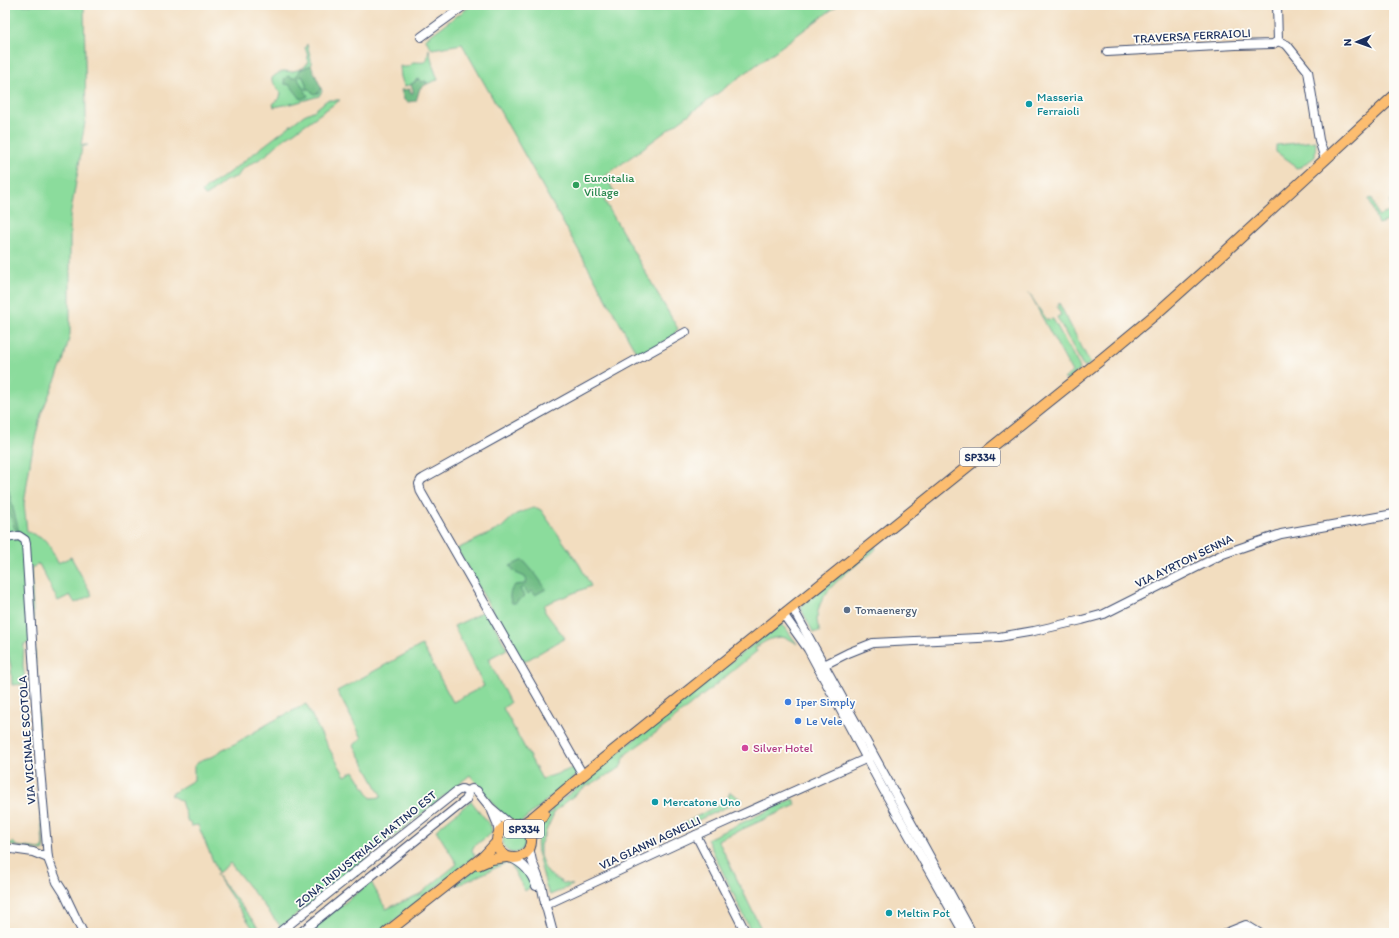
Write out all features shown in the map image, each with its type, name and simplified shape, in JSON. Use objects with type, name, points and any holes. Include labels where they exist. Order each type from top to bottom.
[{"type":"main road","name":"SP334","points":[[386,933],[489,851],[504,827],[526,822],[554,800],[583,775],[1086,372],[1151,318],[1393,96]]},
{"type":"main road","name":"SP334","points":[[466,870],[492,859],[509,857],[515,858],[523,855],[530,845],[532,832],[554,800]]},
{"type":"main road","name":"SP334","points":[[514,825],[522,826],[528,832],[530,845]]},
{"type":"main road","name":"SP334","points":[[498,838],[500,851],[509,857]]},
{"type":"street","points":[[421,37],[465,5]]},
{"type":"street","points":[[1277,5],[1278,42],[1287,46],[1308,71],[1319,140],[1325,159]]},
{"type":"street","name":"TRAVERSA FERRAIOLI","points":[[1107,52],[1272,44],[1278,42]]},
{"type":"street","points":[[583,775],[421,492],[418,484],[424,478],[686,332]]},
{"type":"street","name":"VIA AYRTON SENNA","points":[[821,666],[873,643],[999,637],[1082,620],[1104,614],[1223,554],[1240,547],[1281,534],[1394,514]]},
{"type":"street","name":"VIA VICINALE SCOTOLA","points":[[5,538],[15,536],[23,538],[26,544],[40,769],[48,858],[57,882],[64,893],[83,933]]},
{"type":"street","points":[[792,607],[821,666],[871,757],[972,933]]},
{"type":"street","points":[[783,614],[821,666]]},
{"type":"street","points":[[871,757],[964,933]]},
{"type":"street","name":"VIA GIANNI AGNELLI","points":[[545,904],[696,834],[871,757]]},
{"type":"street","name":"ZONA INDUSTRIALE MATINO EST","points":[[282,932],[459,790],[462,789],[466,791],[468,795],[466,800],[300,933]]},
{"type":"street","points":[[466,791],[475,790],[490,807],[514,825]]},
{"type":"street","points":[[490,807],[497,823],[498,838]]},
{"type":"street","points":[[410,828],[418,839]]},
{"type":"street","points":[[696,834],[746,933]]},
{"type":"street","points":[[530,845],[532,861],[541,884],[553,933]]},
{"type":"street","points":[[5,848],[33,852],[48,858]]},
{"type":"street","points":[[509,857],[519,862],[529,871],[545,904]]},
{"type":"street","points":[[334,890],[341,900]]},
{"type":"street","points":[[1226,933],[1246,925],[1259,933]]},
{"type":"green space","points":[[5,5],[84,5],[86,117],[81,145],[88,145],[82,147],[70,217],[70,334],[63,362],[41,414],[31,457],[24,504],[27,531],[47,541],[58,563],[71,557],[92,595],[75,603],[70,595],[58,601],[39,564],[31,568],[44,850],[42,851],[8,845],[13,842],[17,846],[40,849],[43,847],[30,643],[24,644],[23,666],[26,684],[12,685],[11,667],[5,645]]},
{"type":"green space","name":"Euroitalia Village","points":[[472,5],[838,5],[605,176],[615,193],[604,200],[678,329],[675,332],[675,335],[639,357],[462,44],[432,49],[425,39]]},
{"type":"green space","points":[[307,44],[311,59],[311,66],[322,91],[319,96],[274,107],[273,104],[280,97],[281,93],[272,81],[272,78],[283,71],[298,70],[305,66],[308,61],[305,48]]},
{"type":"green space","points":[[429,49],[438,80],[427,84],[427,82],[416,80],[411,85],[404,86],[400,66],[407,67],[415,62],[425,62]]},
{"type":"green space","points":[[311,65],[321,88],[318,93],[314,94],[309,89],[306,89],[306,84],[303,77],[300,76],[298,79],[308,96],[301,99],[290,85],[285,84],[284,79],[288,76],[292,78],[296,77],[300,70]]},
{"type":"green space","points":[[417,79],[421,82],[426,81],[427,84],[420,88],[416,101],[408,102],[404,100],[401,90],[410,89],[410,93],[413,93],[411,84]]},
{"type":"green space","points":[[327,100],[340,100],[280,142],[265,156],[242,169],[238,176],[225,181],[205,196],[202,192],[207,187],[227,174],[304,115],[315,110]]},
{"type":"green space","points":[[1316,141],[1315,157],[1301,167],[1296,168],[1291,162],[1276,152],[1276,145]]},
{"type":"green space","points":[[1372,198],[1378,216],[1392,211],[1390,202],[1394,199],[1394,219],[1378,224],[1369,199]]},
{"type":"green space","points":[[1029,293],[1045,318],[1047,320],[1053,319],[1079,366],[1080,370],[1068,380],[1064,379],[1072,372]]},
{"type":"green space","points":[[1059,303],[1090,363],[1087,366],[1082,364],[1057,317],[1061,315],[1057,307]]},
{"type":"green space","points":[[5,484],[7,484],[19,532],[15,529],[7,508],[5,507]]},
{"type":"green space","points":[[533,508],[541,510],[579,564],[591,586],[544,606],[545,612],[565,638],[522,663],[457,549],[501,528],[516,514]]},
{"type":"green space","points":[[875,546],[876,549],[873,552],[846,573],[829,590],[818,609],[817,622],[820,632],[813,632],[800,607]]},
{"type":"green space","points":[[523,560],[546,589],[535,595],[532,591],[528,594],[523,587],[520,589],[524,596],[515,603],[512,603],[510,596],[513,587],[515,585],[525,584],[527,581],[525,577],[516,573],[510,566]]},
{"type":"green space","points":[[486,610],[507,649],[488,659],[510,703],[503,708],[542,779],[574,767],[578,774],[520,823],[511,821],[502,815],[470,775],[281,927],[230,863],[218,873],[198,825],[191,826],[190,822],[188,822],[181,801],[170,795],[194,780],[194,766],[201,760],[214,756],[223,749],[306,704],[323,738],[345,776],[354,771],[371,798],[382,797],[354,745],[362,738],[337,691],[422,645],[453,702],[484,686],[454,626]]},
{"type":"green space","points":[[779,624],[785,627],[797,644],[791,640],[781,637],[765,641],[755,648],[757,651],[671,722],[626,754],[620,768],[582,789],[555,811],[540,845],[540,856],[545,869],[549,874],[563,883],[573,885],[550,895],[537,849],[537,841],[541,826],[552,811],[551,809],[660,718]]},
{"type":"green space","points":[[730,792],[742,800],[683,827],[683,824],[727,800]]},
{"type":"green space","points":[[793,799],[796,805],[718,840],[763,933],[752,933],[707,839]]},
{"type":"green space","points":[[471,801],[491,826],[492,833],[474,846],[472,850],[475,856],[379,933],[306,933],[371,882],[386,909],[420,894],[457,864],[436,830]]},
{"type":"green space","points":[[514,831],[522,834],[525,842],[522,850],[514,853],[506,850],[503,842],[506,834]]},
{"type":"green space","points":[[507,861],[517,863],[529,877],[532,886],[525,891],[511,865],[506,863],[463,883],[458,885],[457,883],[475,870],[489,863]]},
{"type":"green space","points":[[216,874],[263,933],[256,933]]},
{"type":"place","name":"Masseria Ferraioli","points":[[1029,104]]},
{"type":"place","name":"Euroitalia Village","points":[[576,185]]},
{"type":"place","name":"Tomaenergy","points":[[847,610]]},
{"type":"place","name":"Iper Simply","points":[[788,702]]},
{"type":"place","name":"Le Vele","points":[[798,721]]},
{"type":"place","name":"Silver Hotel","points":[[745,748]]},
{"type":"place","name":"Mercatone Uno","points":[[655,802]]},
{"type":"place","name":"Meltin Pot","points":[[889,913]]}]
